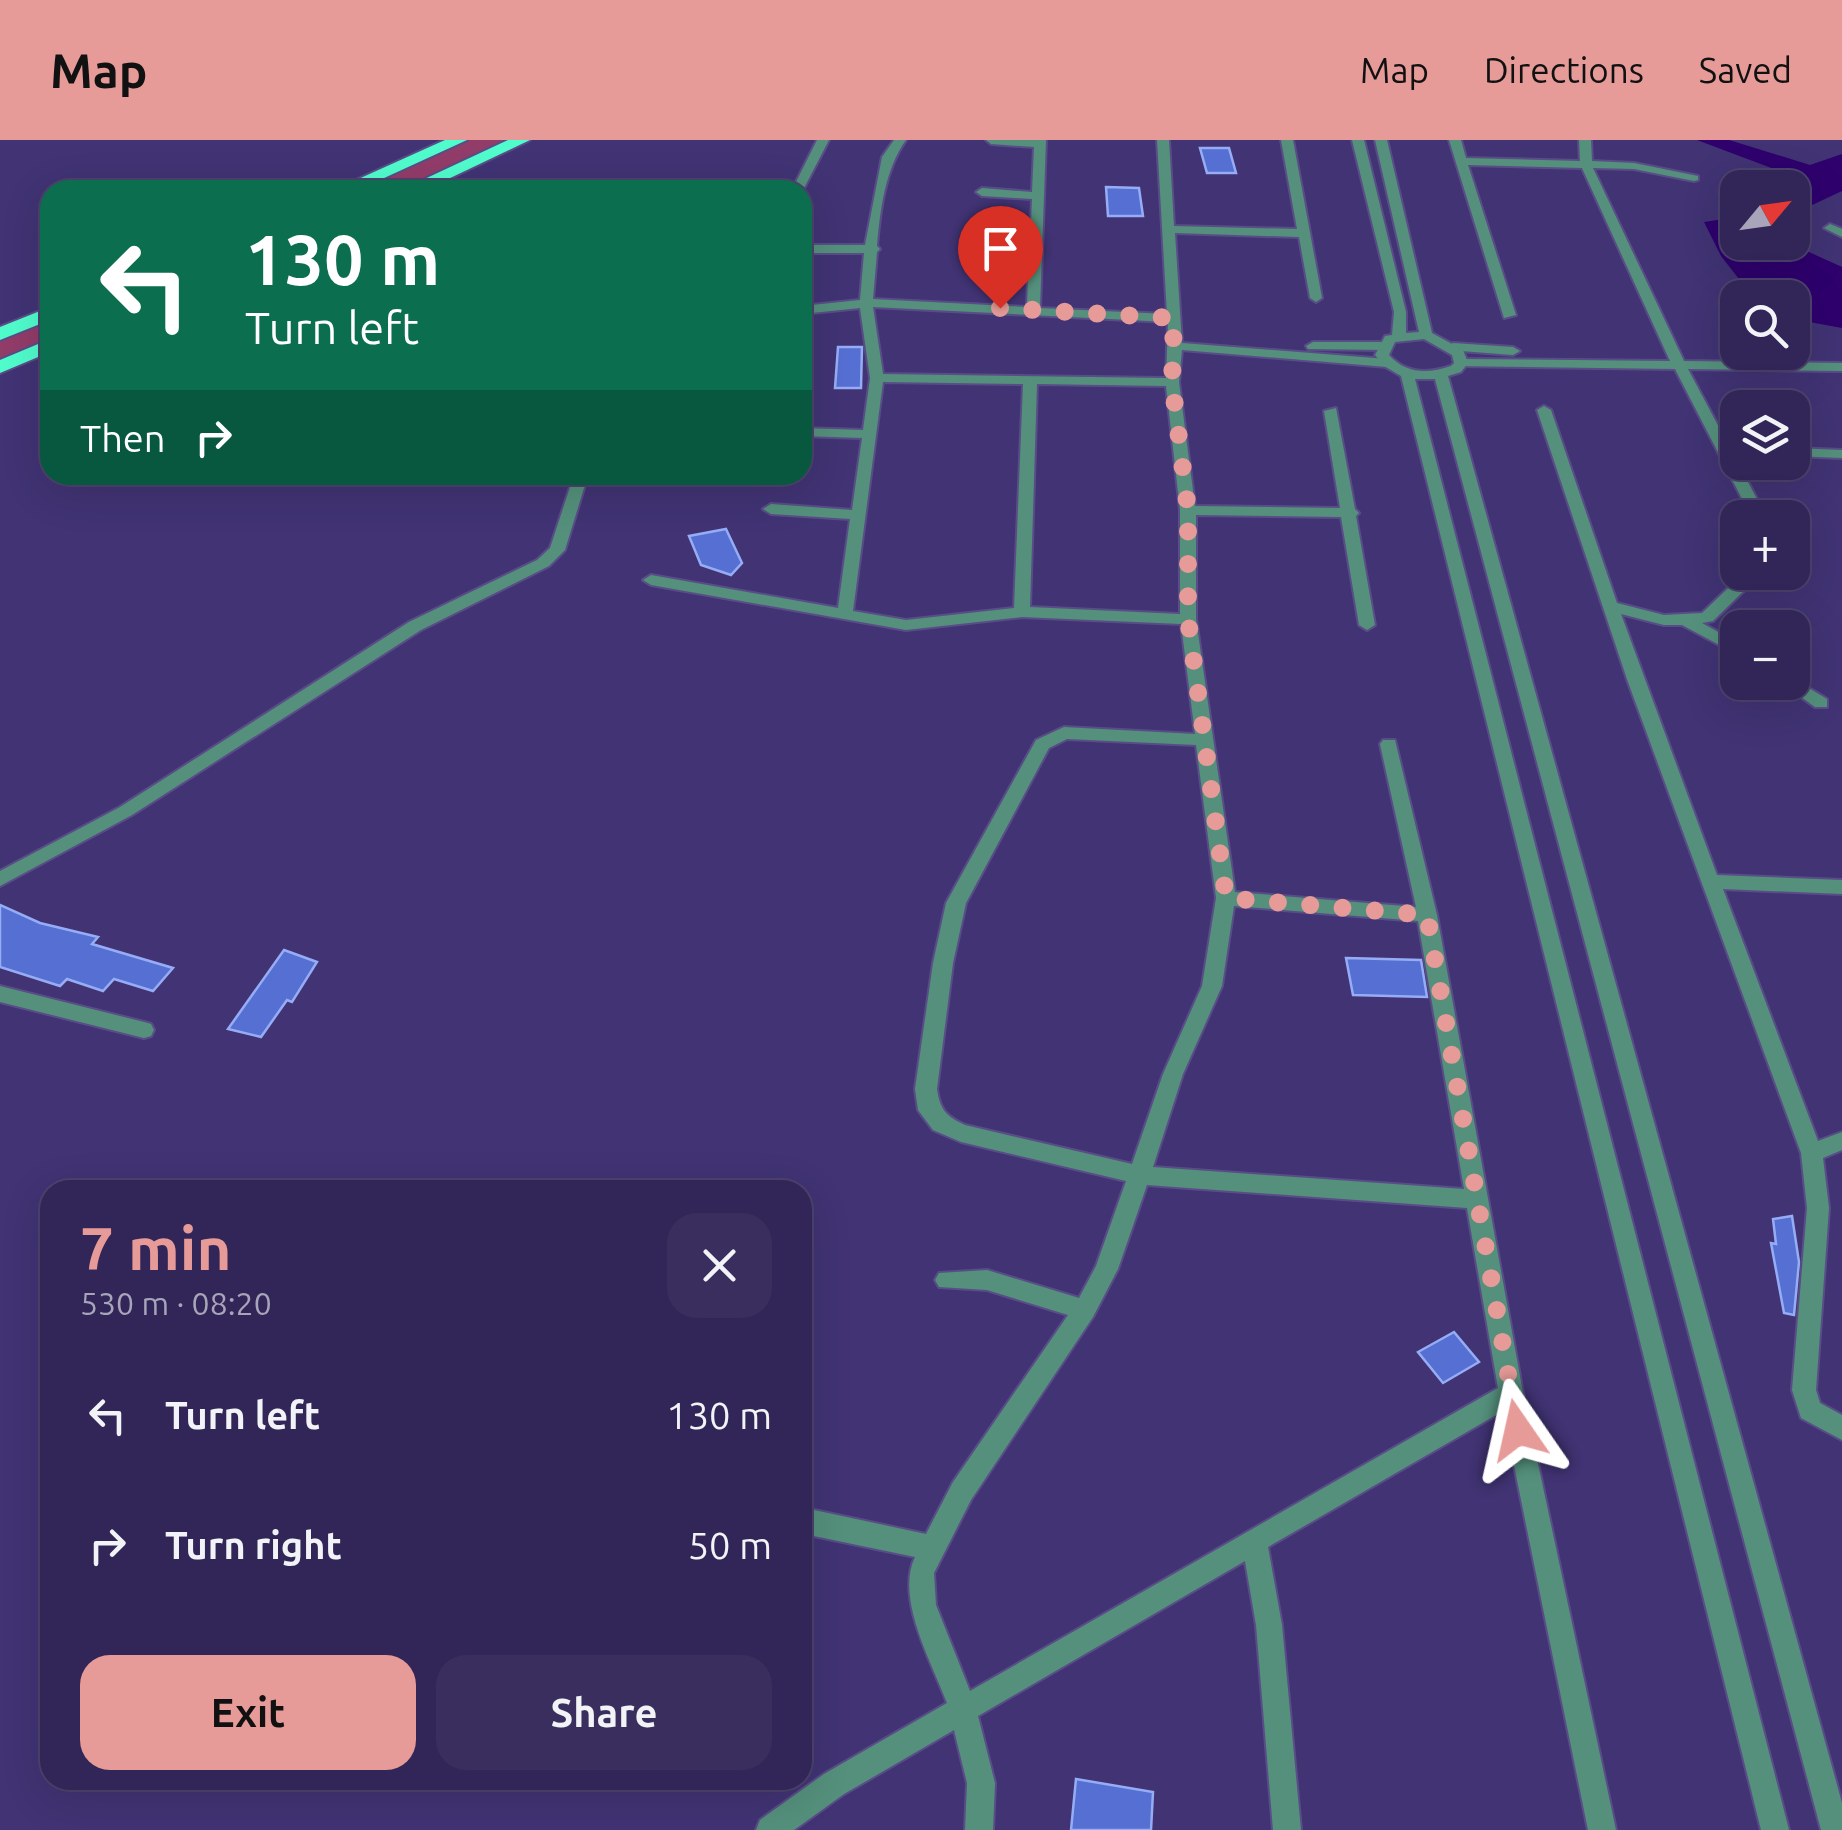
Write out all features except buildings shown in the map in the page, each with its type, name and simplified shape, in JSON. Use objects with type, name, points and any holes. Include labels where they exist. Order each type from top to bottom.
[{"type":"highway","points":[[367,180],[459,140]]},
{"type":"highway","points":[[432,180],[522,140]]},
{"type":"highway","points":[[0,334],[40,317]]},
{"type":"highway","points":[[0,366],[40,349]]},
{"type":"street","points":[[803,180],[823,140]]},
{"type":"street","points":[[846,613],[878,378],[866,303],[874,249],[873,222],[888,157],[900,140]]},
{"type":"street","points":[[979,1830],[981,1782],[963,1709],[923,1605],[922,1572],[962,1491],[1085,1310],[1125,1226],[1174,1074],[1212,986],[1226,898],[1188,619],[1188,510],[1172,382],[1176,346],[1163,140]]},
{"type":"street","points":[[1287,140],[1301,233],[1316,298]]},
{"type":"street","points":[[1358,140],[1400,312],[1399,336]]},
{"type":"street","points":[[1382,140],[1426,335]]},
{"type":"street","points":[[1456,140],[1508,315]]},
{"type":"street","points":[[1585,140],[1586,165],[1678,363],[1720,431]]},
{"type":"street","points":[[991,141],[1040,142],[1033,309]]},
{"type":"street","points":[[1461,160],[1634,166],[1694,178]]},
{"type":"street","points":[[982,192],[1036,196]]},
{"type":"street","points":[[1170,229],[1301,233]]},
{"type":"street","points":[[981,244],[1035,248]]},
{"type":"street","points":[[813,249],[874,249]]},
{"type":"street","points":[[812,309],[866,303],[1174,318]]},
{"type":"street","points":[[1176,346],[1276,351],[1384,346],[1399,336],[1426,335],[1453,347],[1609,362],[1842,367]]},
{"type":"street","points":[[1384,346],[1397,369],[1775,1830]]},
{"type":"street","points":[[1453,347],[1461,362]]},
{"type":"street","points":[[1276,351],[1441,375],[1461,362],[1573,366],[1609,362]]},
{"type":"street","points":[[1441,375],[1834,1830]]},
{"type":"street","points":[[878,378],[1172,382]]},
{"type":"street","points":[[1022,612],[1030,382]]},
{"type":"street","points":[[1544,410],[1708,881],[1812,1152],[1818,1208],[1804,1390],[1810,1410],[1842,1428]]},
{"type":"street","points":[[1331,411],[1367,625]]},
{"type":"street","points":[[812,432],[869,434]]},
{"type":"street","points":[[1810,453],[1842,454]]},
{"type":"street","points":[[0,879],[126,811],[415,626],[544,563],[557,550],[579,485]]},
{"type":"street","points":[[771,509],[860,515]]},
{"type":"street","points":[[1188,510],[1351,513]]},
{"type":"street","points":[[651,580],[906,624],[1022,612],[1188,619]]},
{"type":"street","points":[[1610,606],[1664,620],[1686,620],[1707,617],[1735,590]]},
{"type":"street","points":[[1686,620],[1720,640]]},
{"type":"street","points":[[1810,696],[1821,703]]},
{"type":"street","points":[[1204,740],[1064,733],[1042,744],[956,904],[942,963],[926,1089],[929,1110],[942,1124],[961,1132],[1140,1175],[1478,1199]]},
{"type":"street","points":[[1389,744],[1427,915],[1511,1393],[1602,1830]]},
{"type":"street","points":[[1708,881],[1842,887]]},
{"type":"street","points":[[1226,898],[1427,915]]},
{"type":"street","points":[[0,994],[144,1030]]},
{"type":"street","points":[[1812,1152],[1842,1141]]},
{"type":"street","points":[[948,1280],[986,1280],[1085,1310]]},
{"type":"street","points":[[770,1830],[834,1784],[1511,1393]]},
{"type":"street","points":[[814,1522],[931,1548]]},
{"type":"street","points":[[1255,1544],[1269,1625],[1287,1830]]},
{"type":"shaded area","points":[[469,140],[510,140],[419,180],[376,180]]},
{"type":"shaded area","points":[[1697,140],[1729,140],[1810,165],[1842,154],[1842,191],[1810,206],[1810,170],[1777,170]]},
{"type":"shaded area","points":[[1720,220],[1720,254],[1704,222]]},
{"type":"shaded area","points":[[1810,253],[1842,267],[1842,328],[1810,322],[1810,280],[1740,280],[1724,260],[1810,260]]},
{"type":"shaded area","points":[[40,323],[40,344],[0,361],[0,340]]},
{"type":"route","points":[[1000,308],[1174,318],[1172,382],[1188,510],[1188,619],[1226,898],[1427,915],[1518,1430]]}]
